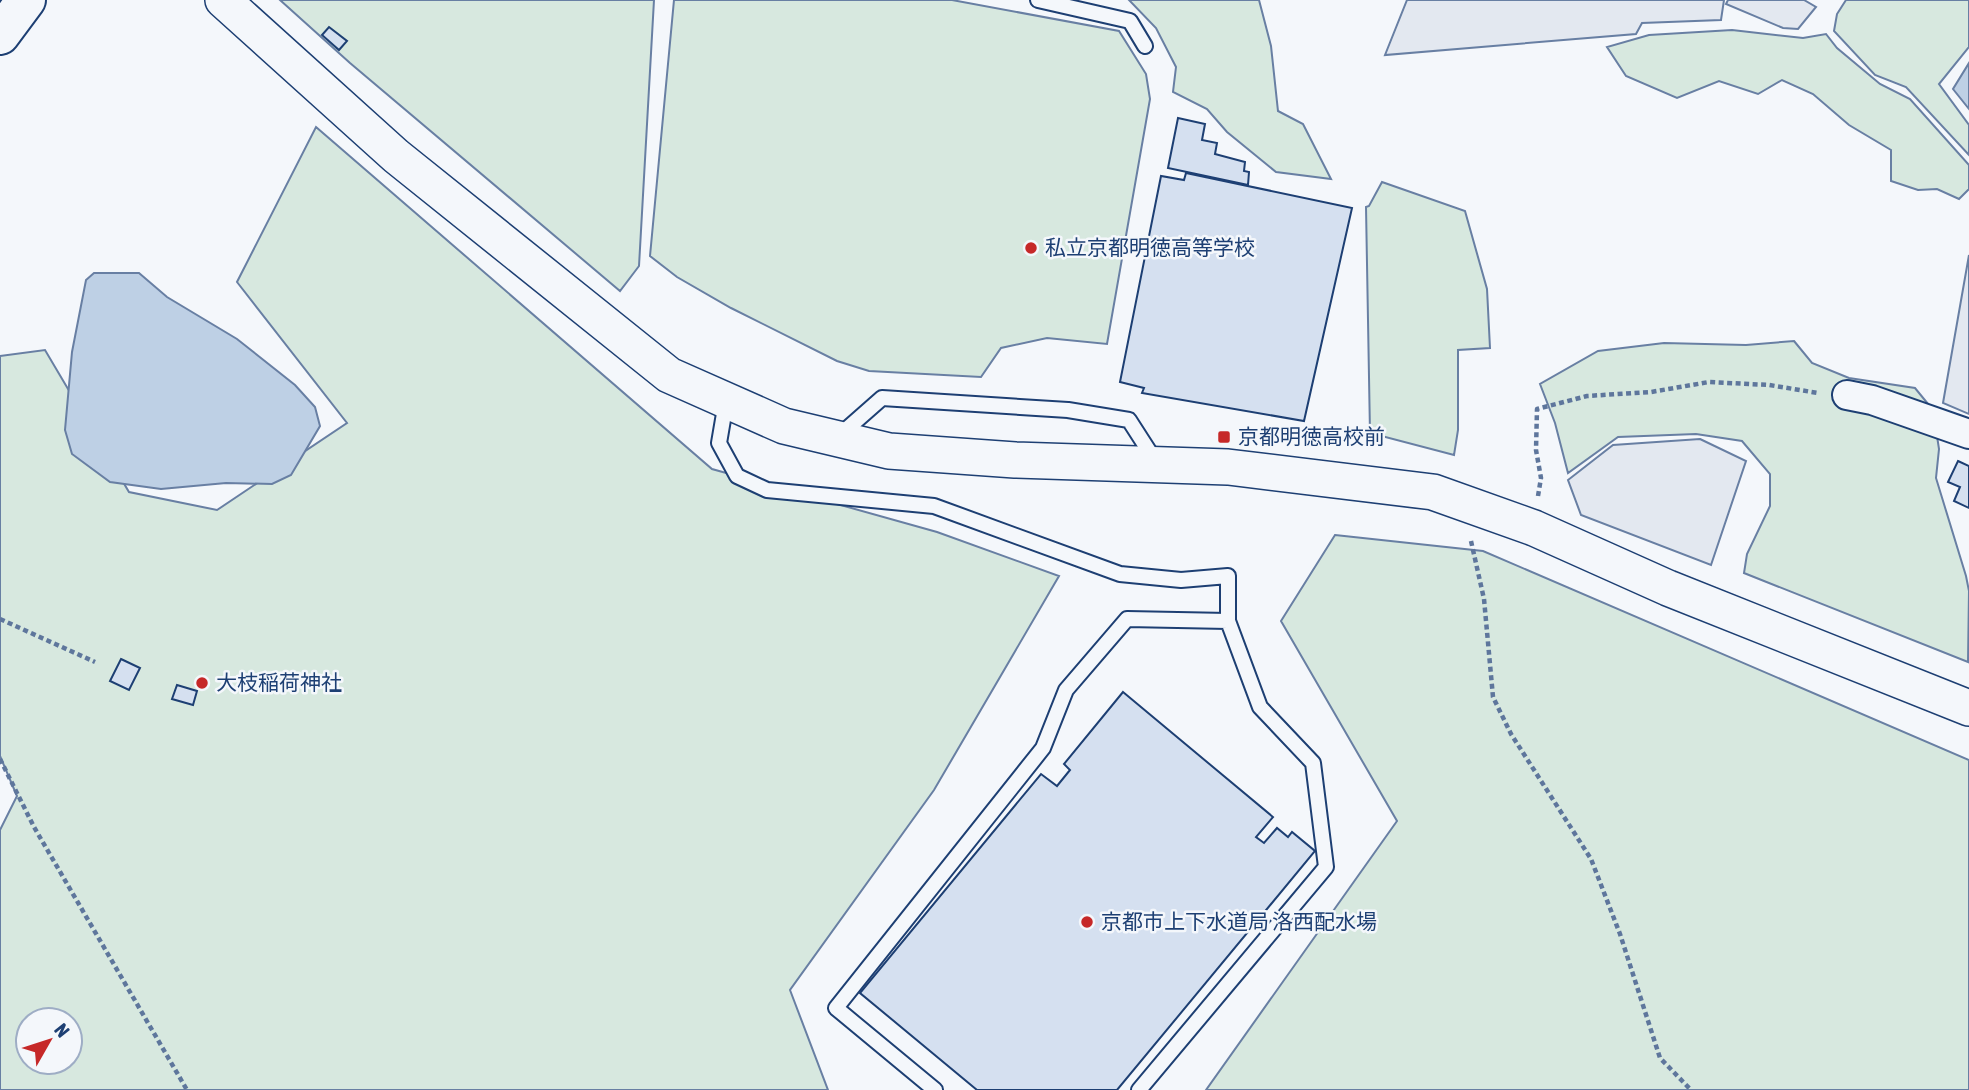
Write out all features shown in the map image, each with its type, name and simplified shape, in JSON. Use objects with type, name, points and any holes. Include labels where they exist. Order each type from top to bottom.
[{"type":"main road","points":[[0,35],[26,0]]},
{"type":"street","points":[[223,0],[396,156],[669,376],[784,426],[889,451],[1015,460],[1227,467],[1433,492],[1534,528],[1668,588],[1969,708]]},
{"type":"street","points":[[1847,395],[1872,400],[1969,434]]},
{"type":"lane","points":[[1038,0],[1130,21],[1145,46]]},
{"type":"lane","points":[[836,439],[882,398],[1068,410],[1129,420],[1157,464]]},
{"type":"lane","points":[[726,401],[719,443],[737,476],[767,490],[933,506],[1120,574],[1181,580],[1228,576],[1228,621],[1260,707],[1313,763],[1326,867],[1139,1090]]},
{"type":"lane","points":[[935,1090],[836,1008],[1044,748],[1066,690],[1127,619],[1228,621]]},
{"type":"path","points":[[1534,528],[1541,478],[1536,450],[1537,409],[1587,396],[1651,393],[1709,382],[1769,385],[1847,395]]},
{"type":"path","points":[[1468,504],[1453,535],[1472,542],[1484,599],[1493,697],[1511,733],[1591,859],[1620,934],[1660,1058],[1691,1090]]},
{"type":"path","points":[[0,619],[95,662]]},
{"type":"path","points":[[0,759],[34,827],[187,1090]]},
{"type":"shaded area","points":[[280,0],[654,0],[639,266],[620,291],[350,63]]},
{"type":"shaded area","points":[[674,0],[952,0],[1119,31],[1146,74],[1150,99],[1107,344],[1047,338],[1001,348],[981,377],[869,371],[837,361],[731,308],[677,277],[650,256]]},
{"type":"shaded area","points":[[1129,0],[1259,0],[1271,46],[1278,111],[1303,124],[1331,179],[1276,172],[1227,132],[1207,109],[1173,92],[1176,67],[1156,28]]},
{"type":"shaded area","points":[[1407,0],[1724,0],[1721,20],[1642,23],[1636,34],[1385,55]]},
{"type":"shaded area","points":[[1728,0],[1804,0],[1816,7],[1798,29],[1783,28],[1726,4]]},
{"type":"shaded area","points":[[1846,0],[1969,0],[1969,47],[1939,84],[1969,125],[1969,155],[1906,87],[1875,75],[1834,31],[1837,14]]},
{"type":"shaded area","points":[[1732,30],[1803,38],[1826,34],[1837,48],[1880,84],[1910,99],[1969,165],[1969,189],[1959,199],[1937,189],[1918,190],[1891,181],[1891,150],[1849,125],[1813,94],[1782,80],[1758,94],[1719,81],[1677,98],[1626,76],[1607,47],[1649,35]]},
{"type":"shaded area","points":[[316,127],[712,469],[937,532],[1059,576],[934,790],[790,990],[828,1090],[0,1090],[0,830],[17,796],[0,756],[0,356],[45,350],[129,492],[217,510],[347,423],[237,282]]},
{"type":"shaded area","points":[[1382,182],[1465,211],[1487,289],[1490,348],[1458,350],[1458,430],[1454,455],[1370,433],[1366,207]]},
{"type":"shaded area","points":[[1969,255],[1969,414],[1943,403]]},
{"type":"shaded area","points":[[1794,341],[1812,363],[1849,378],[1915,388],[1933,410],[1939,449],[1936,478],[1969,591],[1968,662],[1744,573],[1747,554],[1770,506],[1770,474],[1742,441],[1696,434],[1618,437],[1568,473],[1555,423],[1540,384],[1598,351],[1664,343],[1746,345]]},
{"type":"shaded area","points":[[1700,439],[1746,461],[1711,565],[1581,515],[1568,480],[1613,445]]},
{"type":"shaded area","points":[[1335,535],[1483,551],[1969,760],[1969,1090],[1206,1090],[1397,821],[1281,621]]},
{"type":"water","points":[[1969,63],[1969,109],[1953,89]]},
{"type":"water","points":[[94,273],[139,273],[167,297],[237,339],[295,385],[315,407],[320,426],[291,475],[272,484],[226,483],[161,489],[110,482],[72,454],[65,430],[72,352],[86,280]]},
{"type":"building","points":[[329,27],[347,41],[339,50],[322,35]]},
{"type":"building","points":[[1178,118],[1205,124],[1202,140],[1217,143],[1215,154],[1245,162],[1244,171],[1249,172],[1248,185],[1168,168]]},
{"type":"building","points":[[1186,173],[1352,208],[1304,421],[1142,393],[1144,388],[1120,382],[1161,176],[1184,180]]},
{"type":"building","points":[[1958,461],[1969,466],[1969,508],[1954,501],[1960,487],[1948,482]]},
{"type":"building","points":[[121,659],[140,668],[129,690],[110,681]]},
{"type":"building","points":[[177,685],[197,691],[193,705],[172,699]]},
{"type":"building","name":"京都市上下水道局 洛西配水場","points":[[1123,692],[1273,817],[1256,837],[1264,843],[1277,828],[1288,837],[1292,832],[1315,851],[1117,1090],[977,1090],[860,993],[1041,774],[1057,786],[1070,770],[1064,764]]},
{"type":"place","name":"私立京都明徳高等学校","points":[[1031,248]]},
{"type":"place","name":"京都明徳高校前","points":[[1224,437]]},
{"type":"place","name":"大枝稲荷神社","points":[[202,683]]},
{"type":"place","name":"京都市上下水道局 洛西配水場","points":[[1087,922]]}]
